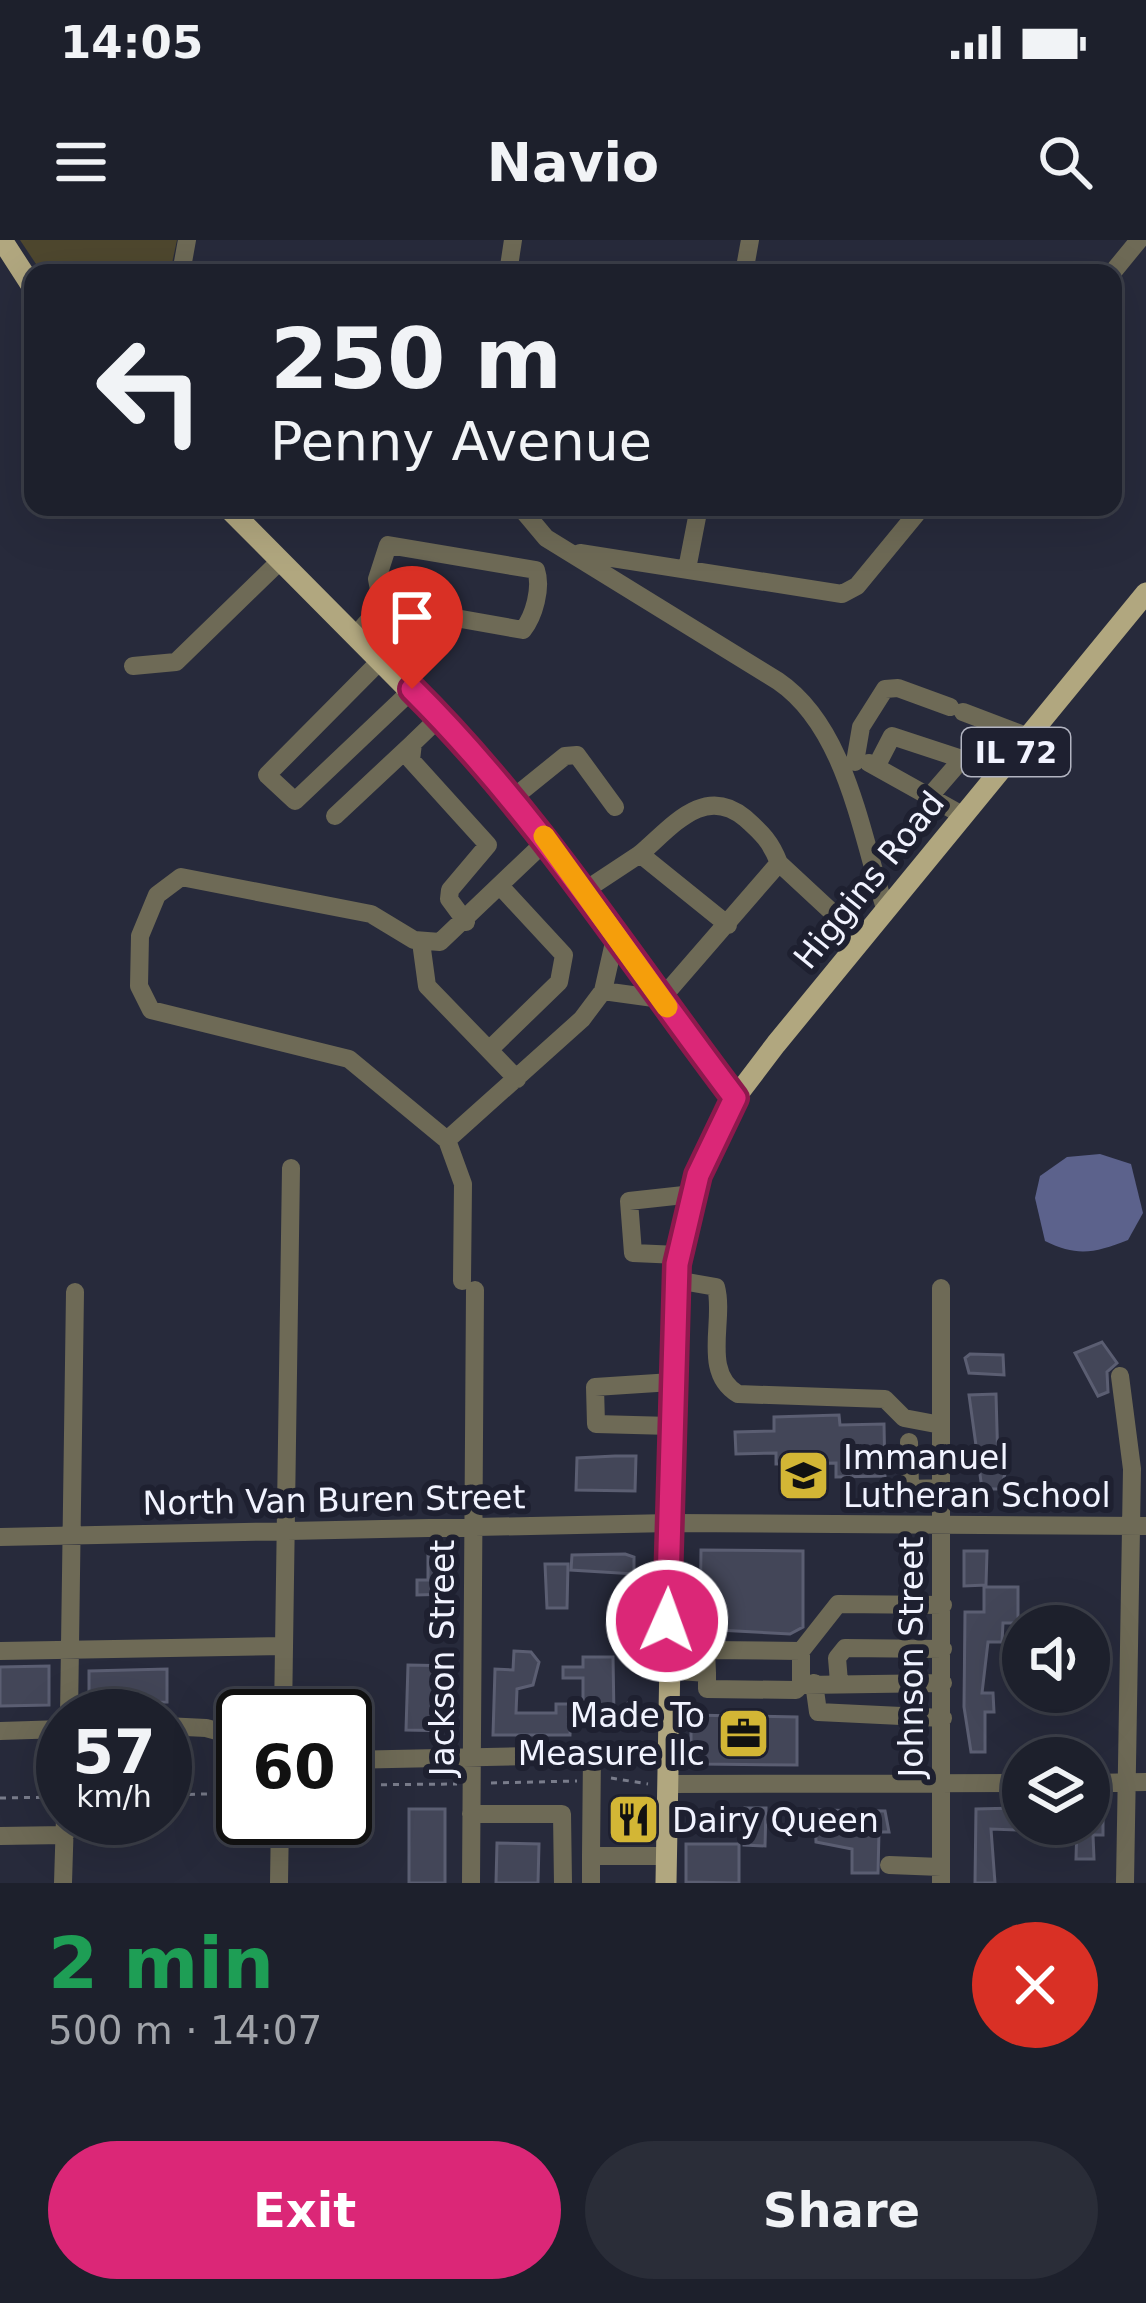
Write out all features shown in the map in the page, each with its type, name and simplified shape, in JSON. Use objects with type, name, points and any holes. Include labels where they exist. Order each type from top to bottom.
[{"type":"main road","points":[[2,240],[24,274]]},
{"type":"main road","points":[[236,516],[440,717],[513,798],[735,1098]]},
{"type":"main road","name":"Higgins Road","points":[[735,1098],[1146,593]]},
{"type":"main road","name":"IL 72","points":[[666,1883],[657,1784],[667,1753],[676,1280],[693,1194],[735,1098]]},
{"type":"street","points":[[1119,264],[1139,240]]},
{"type":"street","points":[[526,516],[536,530],[797,696],[848,768],[886,911]]},
{"type":"street","points":[[687,569],[697,516]]},
{"type":"street","points":[[568,551],[837,595],[850,592],[865,577],[915,516]]},
{"type":"street","points":[[388,545],[536,570],[539,580],[523,631],[382,605],[377,579],[388,545]]},
{"type":"street","points":[[133,666],[176,662],[281,560]]},
{"type":"street","points":[[357,634],[382,605]]},
{"type":"street","points":[[382,659],[267,776],[295,802],[412,689]]},
{"type":"street","points":[[848,768],[861,727],[885,689],[898,688],[1029,736]]},
{"type":"street","points":[[335,816],[440,717]]},
{"type":"street","points":[[878,765],[892,736],[962,759],[930,796]]},
{"type":"street","points":[[413,743],[411,760],[488,845],[450,890],[449,899],[466,922]]},
{"type":"street","points":[[513,798],[565,756],[577,755],[615,807]]},
{"type":"street","points":[[848,768],[878,765],[964,816]]},
{"type":"street","points":[[584,891],[640,854],[693,809],[712,802],[734,809],[770,840],[779,863],[862,940]]},
{"type":"street","points":[[548,840],[440,942],[421,942],[377,916],[185,876],[160,891],[146,918],[138,981],[143,1000],[157,1013],[354,1062],[447,1140],[582,1019],[603,991],[615,938]]},
{"type":"street","points":[[640,854],[728,925]]},
{"type":"street","points":[[603,991],[661,999],[779,863]]},
{"type":"street","points":[[489,1050],[559,982],[564,955],[501,887]]},
{"type":"street","points":[[421,942],[427,986],[517,1079]]},
{"type":"street","name":"Jackson Street","points":[[447,1140],[463,1184],[469,1285],[472,1883]]},
{"type":"street","points":[[283,1689],[291,1168]]},
{"type":"street","points":[[679,1255],[633,1252],[629,1201],[693,1194]]},
{"type":"street","points":[[676,1280],[716,1287],[719,1369],[727,1387],[738,1394],[885,1399],[904,1418],[941,1425]]},
{"type":"street","name":"Johnson Street","points":[[941,1288],[941,1875]]},
{"type":"street","points":[[70,1689],[75,1292]]},
{"type":"street","points":[[1120,1376],[1132,1443],[1138,1526],[1137,1782],[1124,1883]]},
{"type":"street","points":[[671,1426],[596,1424],[595,1387],[672,1382]]},
{"type":"street","points":[[909,1442],[910,1489],[942,1488]]},
{"type":"street","name":"North Van Buren Street","points":[[0,1537],[670,1523],[1138,1526]]},
{"type":"street","points":[[943,1605],[838,1604],[801,1651],[818,1712],[943,1718]]},
{"type":"street","points":[[0,1651],[284,1646]]},
{"type":"street","points":[[838,1682],[836,1658],[845,1648],[943,1648]]},
{"type":"street","points":[[801,1651],[706,1650],[707,1689],[796,1690],[807,1684],[838,1682],[943,1683]]},
{"type":"street","points":[[666,1670],[707,1673]]},
{"type":"street","points":[[0,1731],[36,1730]]},
{"type":"street","points":[[590,1883],[592,1753]]},
{"type":"street","points":[[372,1759],[667,1753]]},
{"type":"street","points":[[657,1784],[1002,1783]]},
{"type":"street","points":[[471,1814],[562,1814],[563,1883]]},
{"type":"street","points":[[0,1836],[36,1830]]},
{"type":"street","points":[[63,1883],[64,1845]]},
{"type":"street","points":[[279,1883],[280,1845]]},
{"type":"street","points":[[591,1856],[666,1856]]},
{"type":"street","points":[[889,1865],[941,1875]]},
{"type":"path","points":[[372,1785],[591,1788],[619,1778],[657,1784]]},
{"type":"path","points":[[0,1798],[36,1797]]},
{"type":"shaded area","points":[[20,240],[177,240],[172,264],[36,264]]},
{"type":"water","points":[[1100,1154],[1131,1164],[1143,1213],[1128,1240],[1086,1251],[1045,1241],[1035,1198],[1040,1176],[1067,1157]]},
{"type":"building","points":[[1102,1342],[1117,1363],[1107,1372],[1108,1392],[1098,1396],[1075,1353]]},
{"type":"building","points":[[1003,1355],[1004,1375],[969,1373],[965,1358]]},
{"type":"building","points":[[996,1394],[998,1465],[1005,1474],[1000,1489],[982,1489],[969,1395]]},
{"type":"building","name":"Immanuel Lutheran School","points":[[839,1415],[840,1425],[884,1424],[885,1476],[836,1477],[836,1463],[776,1464],[776,1453],[736,1454],[735,1432],[774,1431],[774,1417]]},
{"type":"building","points":[[636,1456],[635,1491],[576,1490],[577,1458]]},
{"type":"building","points":[[428,1548],[454,1548],[451,1594],[417,1595],[417,1580],[428,1580]]},
{"type":"building","points":[[701,1550],[803,1551],[803,1627],[790,1634],[700,1629]]},
{"type":"building","points":[[964,1551],[987,1551],[986,1585],[964,1586]]},
{"type":"building","points":[[572,1555],[634,1557],[634,1574],[571,1570]]},
{"type":"building","points":[[545,1564],[568,1564],[567,1608],[547,1608]]},
{"type":"building","points":[[984,1587],[1018,1587],[1018,1605],[1002,1605],[1002,1642],[988,1642],[982,1693],[993,1693],[994,1712],[985,1712],[985,1752],[971,1752],[964,1707],[965,1612],[984,1612]]},
{"type":"building","points":[[514,1651],[531,1652],[539,1662],[533,1685],[517,1689],[516,1713],[556,1713],[556,1704],[571,1704],[570,1735],[493,1735],[495,1669],[513,1670]]},
{"type":"building","points":[[583,1657],[613,1657],[614,1716],[629,1702],[640,1714],[624,1729],[605,1708],[583,1708],[583,1678],[563,1678],[563,1667],[583,1667]]},
{"type":"building","points":[[408,1665],[455,1666],[454,1731],[406,1730]]},
{"type":"building","points":[[49,1666],[49,1689],[36,1689],[36,1705],[0,1706],[0,1667]]},
{"type":"building","points":[[167,1669],[167,1689],[89,1689],[89,1671]]},
{"type":"building","name":"Made To Measure llc","points":[[691,1715],[797,1717],[797,1765],[703,1764],[703,1751],[691,1751]]},
{"type":"building","points":[[745,1808],[766,1808],[765,1846],[744,1845]]},
{"type":"building","points":[[1002,1808],[1002,1829],[991,1829],[995,1883],[975,1883],[976,1809]]},
{"type":"building","points":[[409,1809],[445,1809],[445,1883],[409,1883]]},
{"type":"building","points":[[815,1810],[885,1811],[889,1832],[879,1832],[878,1873],[852,1873],[852,1849],[816,1842]]},
{"type":"building","points":[[497,1843],[539,1844],[538,1883],[496,1883]]},
{"type":"building","points":[[686,1844],[739,1844],[739,1883],[686,1882]]},
{"type":"building","points":[[1076,1845],[1093,1845],[1094,1859],[1076,1859]]},
{"type":"slow traffic","points":[[544,836],[667,1007]]},
{"type":"place","name":"Immanuel Lutheran School","points":[[804,1476]]},
{"type":"place","name":"Made To Measure llc","points":[[744,1734]]},
{"type":"place","name":"Dairy Queen","points":[[633,1820]]},
{"type":"route","points":[[412,689],[476,754],[548,840],[735,1098],[698,1175],[677,1264],[667,1621]]}]
